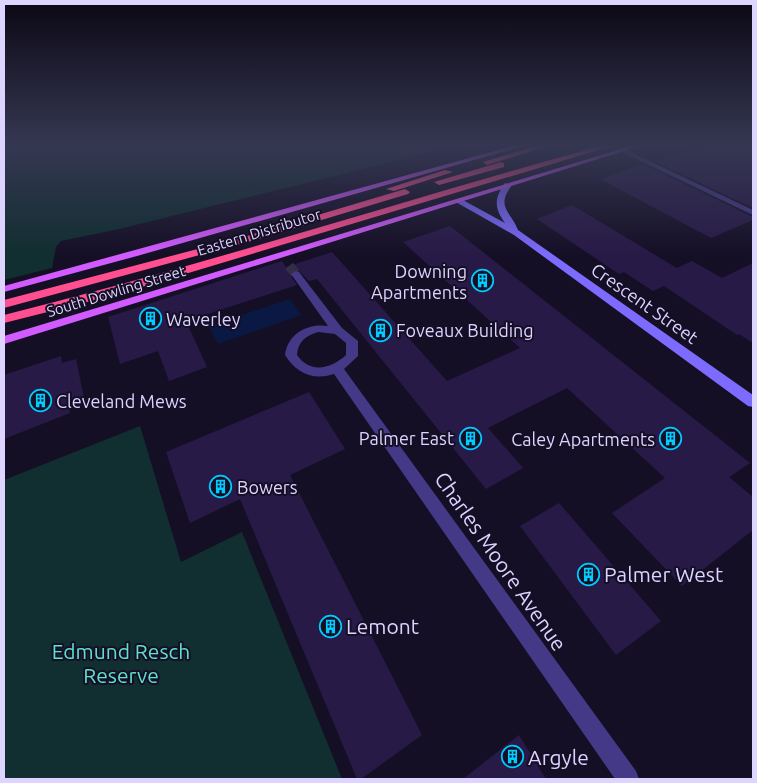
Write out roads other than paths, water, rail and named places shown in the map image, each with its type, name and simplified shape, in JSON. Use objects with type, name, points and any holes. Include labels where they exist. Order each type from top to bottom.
[{"type":"highway","points":[[98,280],[414,183]]},
{"type":"highway","name":"Eastern Distributor","points":[[4,304],[98,280],[443,183]]},
{"type":"highway","name":"Eastern Distributor","points":[[4,319],[111,292],[477,183]]},
{"type":"main road","name":"South Dowling Street","points":[[4,289],[104,263],[380,183]]},
{"type":"main road","name":"South Dowling Street","points":[[4,340],[519,183]]},
{"type":"main road","name":"Crescent Street","points":[[508,186],[499,198],[498,206],[517,233]]},
{"type":"main road","name":"Crescent Street","points":[[458,201],[517,233],[753,402]]},
{"type":"street","points":[[690,183],[753,213]]},
{"type":"street","points":[[291,267],[338,330],[352,341],[353,349],[352,356],[337,369],[328,372],[308,371],[300,367],[291,355],[294,341],[308,331],[318,328],[338,330]]},
{"type":"street","name":"Charles Moore Avenue","points":[[337,369],[628,779]]},
{"type":"water","points":[[290,299],[301,315],[218,344],[209,326]]},
{"type":"tunnel","points":[[289,266],[296,274]]},
{"type":"place","name":"Downing Apartments","points":[[483,281]]},
{"type":"place","name":"Waverley","points":[[150,319]]},
{"type":"place","name":"Foveaux Building","points":[[380,330]]},
{"type":"place","name":"Cleveland Mews","points":[[40,401]]},
{"type":"place","name":"Palmer East","points":[[470,438]]},
{"type":"place","name":"Caley Apartments","points":[[671,439]]},
{"type":"place","name":"Bowers","points":[[221,487]]},
{"type":"place","name":"Palmer West","points":[[588,574]]},
{"type":"place","name":"Lemont","points":[[330,626]]},
{"type":"place","name":"Argyle","points":[[512,757]]},
{"type":"park label","name":"Edmund Resch Reserve","points":[[121,663]]}]
